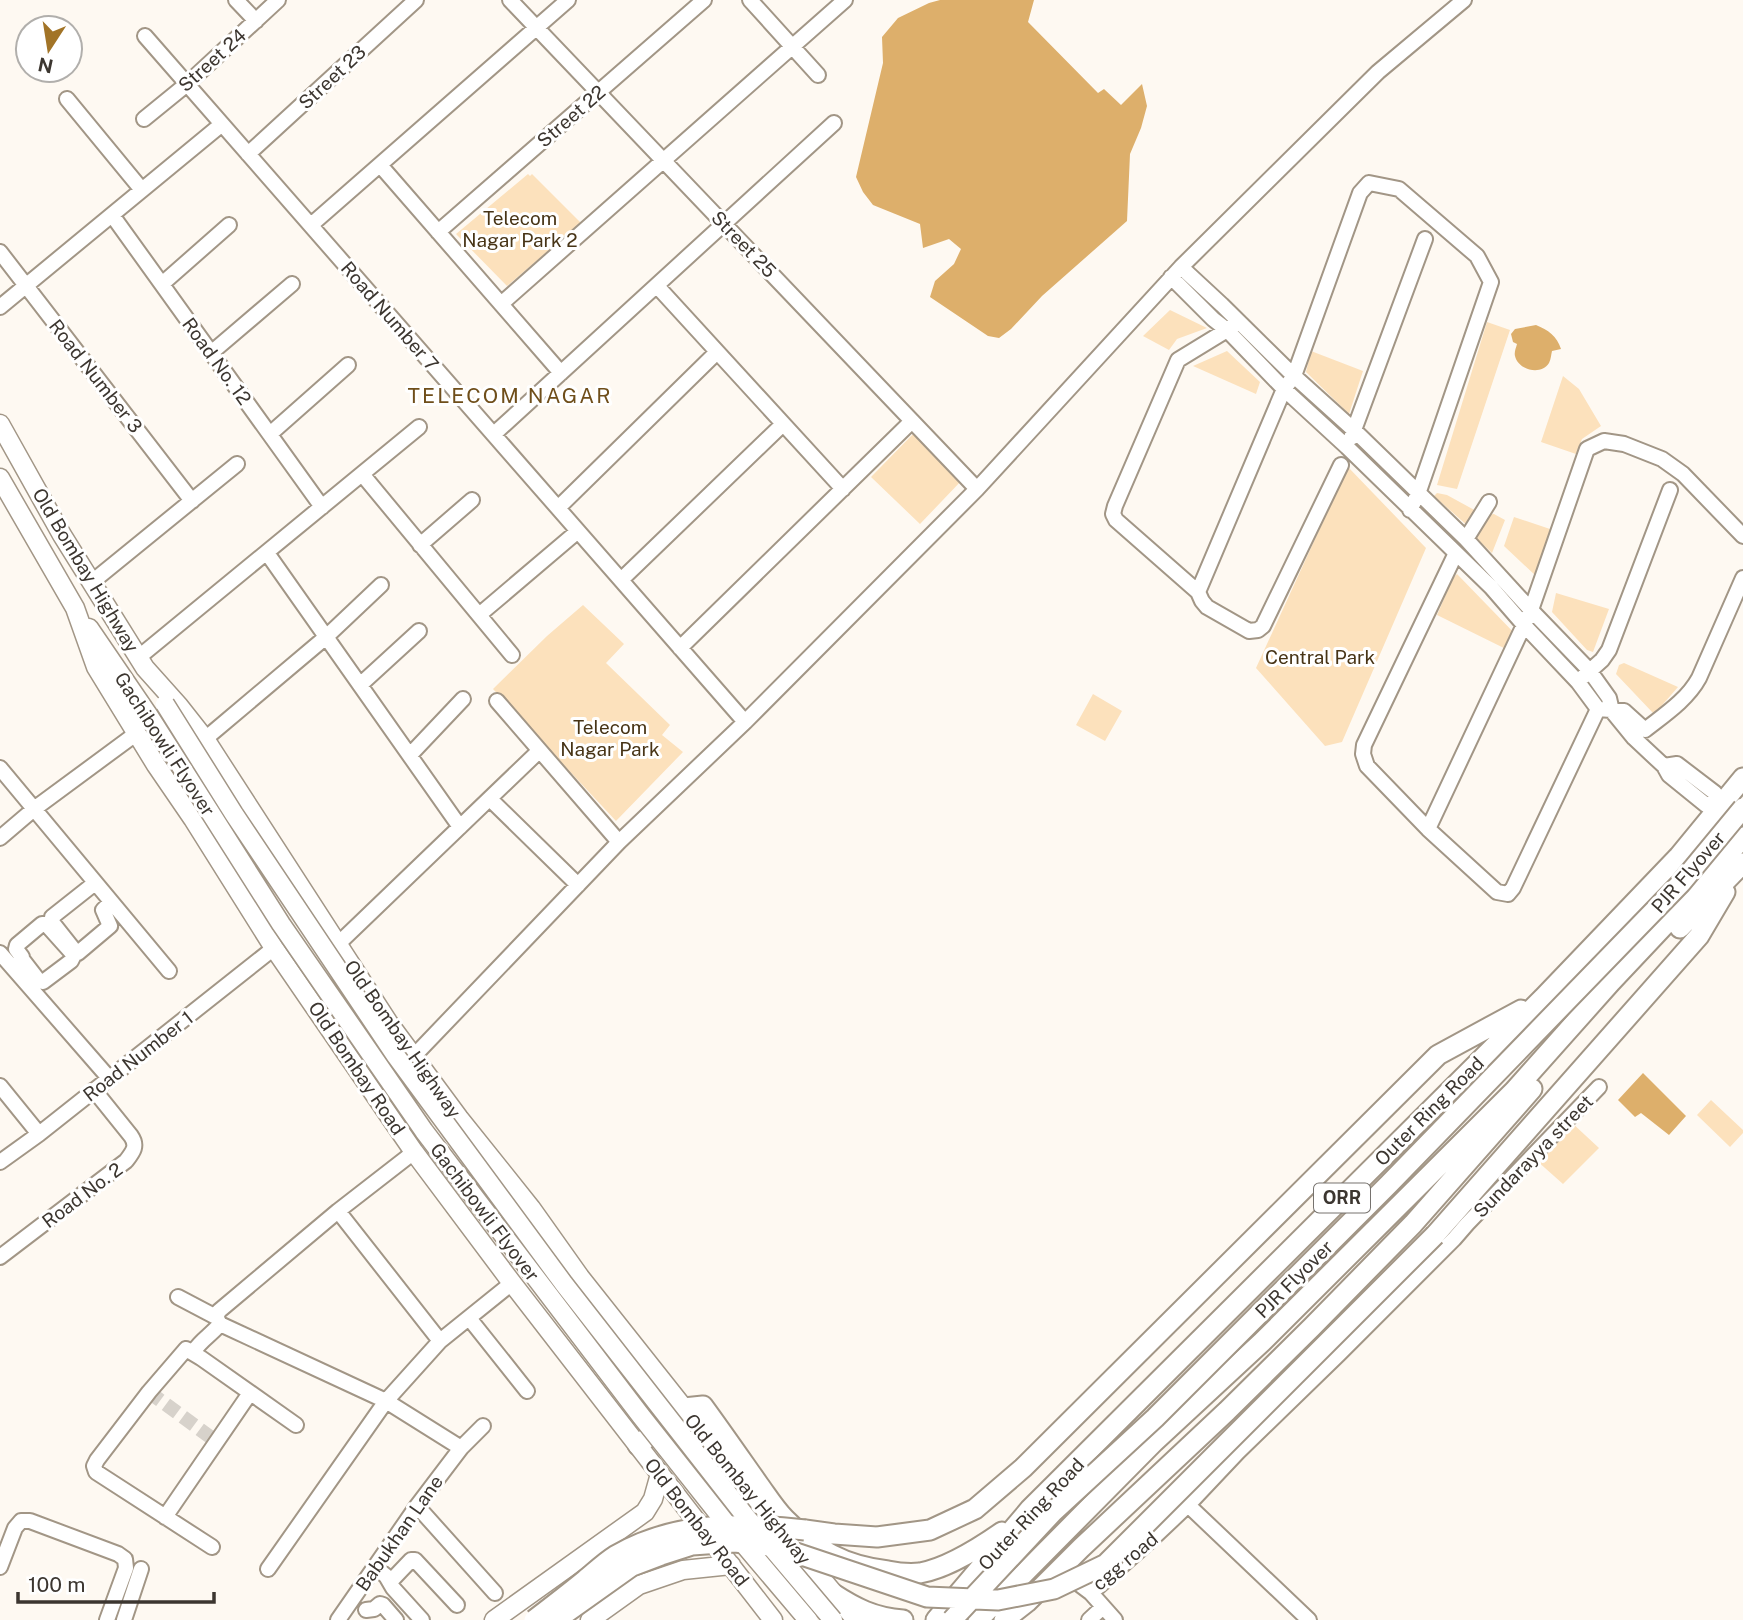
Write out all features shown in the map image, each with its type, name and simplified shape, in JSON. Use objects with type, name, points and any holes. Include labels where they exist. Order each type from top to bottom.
[{"type":"highway","name":"Outer Ring Road","points":[[937,1619],[1030,1509],[1543,998],[1679,856],[1743,778]]},
{"type":"highway","name":"PJR Flyover","points":[[937,1619],[1155,1418],[1389,1184],[1681,883],[1743,808]]},
{"type":"highway","name":"PJR Flyover","points":[[978,1620],[1154,1442],[1262,1342],[1514,1091],[1708,879],[1743,837]]},
{"type":"highway","points":[[556,1620],[632,1566],[692,1545],[735,1542],[778,1547],[927,1597],[998,1600],[1054,1589],[1106,1564],[1435,1235],[1699,936],[1742,865]]},
{"type":"highway","points":[[1004,1620],[1025,1611],[1060,1570],[1227,1411],[1404,1233],[1578,1038],[1742,865]]},
{"type":"highway","points":[[534,1620],[612,1558],[636,1545],[675,1532],[716,1526],[765,1525],[877,1537],[930,1530],[975,1509],[1023,1468],[1438,1055],[1543,998]]},
{"type":"highway","points":[[638,1445],[684,1408],[703,1406],[783,1518],[807,1539],[840,1560],[868,1569],[921,1573],[952,1562],[1001,1533],[1030,1509]]},
{"type":"highway","points":[[832,1593],[858,1609],[886,1619],[902,1620]]},
{"type":"main road","name":"Old Bombay Highway","points":[[0,424],[62,535],[142,662],[205,738],[388,1022],[459,1118],[531,1208],[580,1277],[856,1620]]},
{"type":"main road","name":"Old Bombay Road","points":[[0,478],[75,608],[96,667],[274,948],[414,1152],[770,1618]]},
{"type":"main road","name":"Gachibowli Flyover","points":[[75,608],[149,716],[281,924],[424,1131],[640,1416],[808,1620]]},
{"type":"main road","name":"Gachibowli Flyover","points":[[142,662],[234,814],[396,1056],[589,1316],[746,1517],[833,1620]]},
{"type":"main road","points":[[494,1620],[645,1511],[653,1499],[660,1474]]},
{"type":"main road","points":[[590,1620],[639,1585],[683,1570],[731,1565]]},
{"type":"street","points":[[236,0],[256,21]]},
{"type":"street","name":"Street 24","points":[[144,119],[187,84],[278,0]]},
{"type":"street","name":"Street 23","points":[[248,154],[416,0]]},
{"type":"street","name":"Street 25","points":[[510,0],[977,489]]},
{"type":"street","points":[[311,225],[568,0]]},
{"type":"street","name":"Street 22","points":[[438,232],[704,0]]},
{"type":"street","points":[[750,0],[818,75]]},
{"type":"street","points":[[500,304],[845,0]]},
{"type":"street","points":[[414,1056],[619,842],[745,722],[977,489],[1176,272],[1378,72],[1464,0]]},
{"type":"street","name":"Road Number 7","points":[[145,36],[745,722]]},
{"type":"street","points":[[67,99],[142,190]]},
{"type":"street","points":[[494,434],[834,123]]},
{"type":"street","points":[[0,307],[222,124]]},
{"type":"street","points":[[380,165],[561,373]]},
{"type":"street","points":[[1198,592],[1284,389],[1294,376],[1360,193],[1369,183],[1399,189],[1477,256],[1491,282],[1418,494],[1410,510]]},
{"type":"street","name":"Road No. 12","points":[[112,215],[322,507]]},
{"type":"street","points":[[162,284],[229,225]]},
{"type":"street","points":[[1347,447],[1425,239]]},
{"type":"street","name":"Road Number 3","points":[[0,252],[192,501]]},
{"type":"street","points":[[1176,272],[1232,326],[1294,376],[1355,431],[1466,539],[1589,670],[1609,698],[1508,894],[1497,892],[1428,830],[1367,766],[1363,754],[1364,746],[1456,553]]},
{"type":"street","points":[[211,353],[292,284]]},
{"type":"street","points":[[657,286],[843,489]]},
{"type":"street","points":[[1232,326],[1284,389],[1491,587],[1605,710],[1664,766]]},
{"type":"street","points":[[1232,326],[1178,360],[1115,506],[1116,520],[1198,592],[1207,607],[1250,631],[1258,630],[1263,626],[1341,465]]},
{"type":"street","points":[[558,508],[717,352]]},
{"type":"street","points":[[270,434],[348,365]]},
{"type":"street","points":[[681,648],[912,421]]},
{"type":"street","points":[[621,580],[783,424]]},
{"type":"street","points":[[142,662],[267,553],[419,427]]},
{"type":"street","points":[[1428,830],[1531,610],[1587,449],[1604,441],[1624,444],[1662,459],[1683,474],[1743,536]]},
{"type":"street","points":[[92,582],[237,464]]},
{"type":"street","points":[[362,474],[512,655]]},
{"type":"street","points":[[1578,682],[1609,650],[1670,490]]},
{"type":"street","points":[[420,545],[472,500]]},
{"type":"street","points":[[1466,539],[1489,502]]},
{"type":"street","points":[[479,615],[578,531]]},
{"type":"street","points":[[267,553],[460,827]]},
{"type":"street","points":[[1605,710],[1624,711],[1645,730],[1685,698],[1693,688],[1743,578]]},
{"type":"street","points":[[205,738],[326,637],[381,585]]},
{"type":"street","points":[[360,685],[419,631]]},
{"type":"street","points":[[410,755],[463,699]]},
{"type":"street","points":[[497,701],[619,842]]},
{"type":"street","points":[[0,838],[34,809],[137,733]]},
{"type":"street","points":[[338,945],[539,751]]},
{"type":"street","points":[[0,768],[34,809],[89,887],[169,971]]},
{"type":"street","points":[[490,799],[578,885]]},
{"type":"street","points":[[89,887],[52,917],[52,922],[78,953],[110,926],[107,906]]},
{"type":"street","name":"Road Number 1","points":[[0,1162],[274,948]]},
{"type":"street","points":[[0,953],[18,964],[108,1078]]},
{"type":"street","points":[[0,1086],[39,1134]]},
{"type":"street","name":"Sundarayya street","points":[[1188,1504],[1237,1451],[1454,1240],[1599,1087]]},
{"type":"street","name":"Road No. 2","points":[[0,1257],[126,1161],[135,1150],[135,1141],[94,1090]]},
{"type":"street","points":[[197,1355],[206,1336],[216,1325],[219,1311],[338,1211],[414,1152]]},
{"type":"street","points":[[338,1211],[440,1340]]},
{"type":"street","points":[[268,1569],[386,1401],[440,1340],[512,1283]]},
{"type":"street","points":[[178,1297],[216,1325],[386,1401],[461,1448]]},
{"type":"street","points":[[469,1318],[527,1391]]},
{"type":"street","points":[[212,1547],[96,1472],[94,1466],[97,1460],[184,1350],[197,1355],[296,1425]]},
{"type":"street","points":[[165,1517],[250,1393]]},
{"type":"street","name":"Babukhan Lane","points":[[338,1620],[417,1506],[461,1448],[483,1426]]},
{"type":"street","points":[[1188,1504],[1306,1619]]},
{"type":"street","name":"cgg road","points":[[1060,1570],[1091,1593],[1151,1541],[1188,1504]]},
{"type":"street","points":[[417,1506],[495,1593]]},
{"type":"street","points":[[0,1567],[15,1528],[21,1521],[30,1521],[118,1554],[125,1559],[126,1568],[107,1620]]},
{"type":"street","points":[[390,1582],[411,1560],[415,1560],[457,1605]]},
{"type":"street","points":[[375,1567],[386,1576],[393,1588],[422,1620]]},
{"type":"street","points":[[124,1620],[141,1569]]},
{"type":"street","points":[[1091,1593],[1115,1620]]},
{"type":"street","points":[[355,1596],[365,1606],[362,1615]]},
{"type":"street","points":[[362,1615],[380,1604],[396,1620]]},
{"type":"street","points":[[1089,1620],[1102,1607]]},
{"type":"green space","name":"Telecom Nagar Park 2","points":[[528,174],[532,174],[581,223],[507,286],[456,234]]},
{"type":"green space","points":[[1170,310],[1207,328],[1177,339],[1169,350],[1143,336]]},
{"type":"green space","points":[[1487,322],[1510,330],[1457,489],[1437,485]]},
{"type":"green space","points":[[1227,351],[1260,382],[1256,394],[1193,366]]},
{"type":"green space","points":[[1311,351],[1363,371],[1349,414],[1306,372]]},
{"type":"green space","points":[[1563,376],[1579,389],[1601,426],[1582,439],[1576,454],[1541,442]]},
{"type":"green space","points":[[916,431],[963,479],[920,524],[871,477]]},
{"type":"green space","name":"Central Park","points":[[1348,467],[1426,548],[1342,742],[1325,746],[1256,668]]},
{"type":"green space","points":[[1437,493],[1447,495],[1478,512],[1470,528],[1434,496]]},
{"type":"green space","points":[[1494,514],[1505,520],[1492,553],[1473,535],[1487,515]]},
{"type":"green space","points":[[1514,517],[1550,529],[1536,576],[1504,546]]},
{"type":"green space","points":[[1457,574],[1521,640],[1514,653],[1437,615]]},
{"type":"green space","points":[[1556,593],[1609,609],[1593,652],[1587,650],[1552,612]]},
{"type":"green space","name":"Telecom Nagar Park","points":[[583,605],[624,644],[606,663],[670,725],[662,735],[683,752],[616,821],[493,689]]},
{"type":"green space","points":[[1624,663],[1678,687],[1653,713],[1616,674],[1619,665]]},
{"type":"green space","points":[[1093,694],[1122,711],[1105,741],[1076,725]]},
{"type":"green space","points":[[1711,1100],[1743,1130],[1730,1147],[1697,1115]]},
{"type":"green space","points":[[1571,1122],[1599,1148],[1563,1184],[1536,1160]]},
{"type":"shaded area","points":[[940,0],[1034,0],[1028,22],[1098,93],[1104,89],[1121,105],[1142,84],[1147,106],[1130,154],[1127,221],[999,338],[988,336],[930,297],[935,281],[954,264],[961,249],[949,239],[923,248],[920,224],[873,205],[856,177],[883,63],[882,37],[898,18]]},
{"type":"shaded area","points":[[1536,325],[1552,334],[1561,349],[1552,351],[1545,367],[1530,370],[1517,361],[1517,344],[1513,342],[1511,334],[1515,329]]},
{"type":"shaded area","points":[[1643,1073],[1686,1116],[1669,1135],[1641,1113],[1635,1117],[1618,1100]]},
{"type":"tunnel","points":[[149,1392],[217,1442]]},
{"type":"district","name":"TELECOM NAGAR","points":[[510,396]]}]
